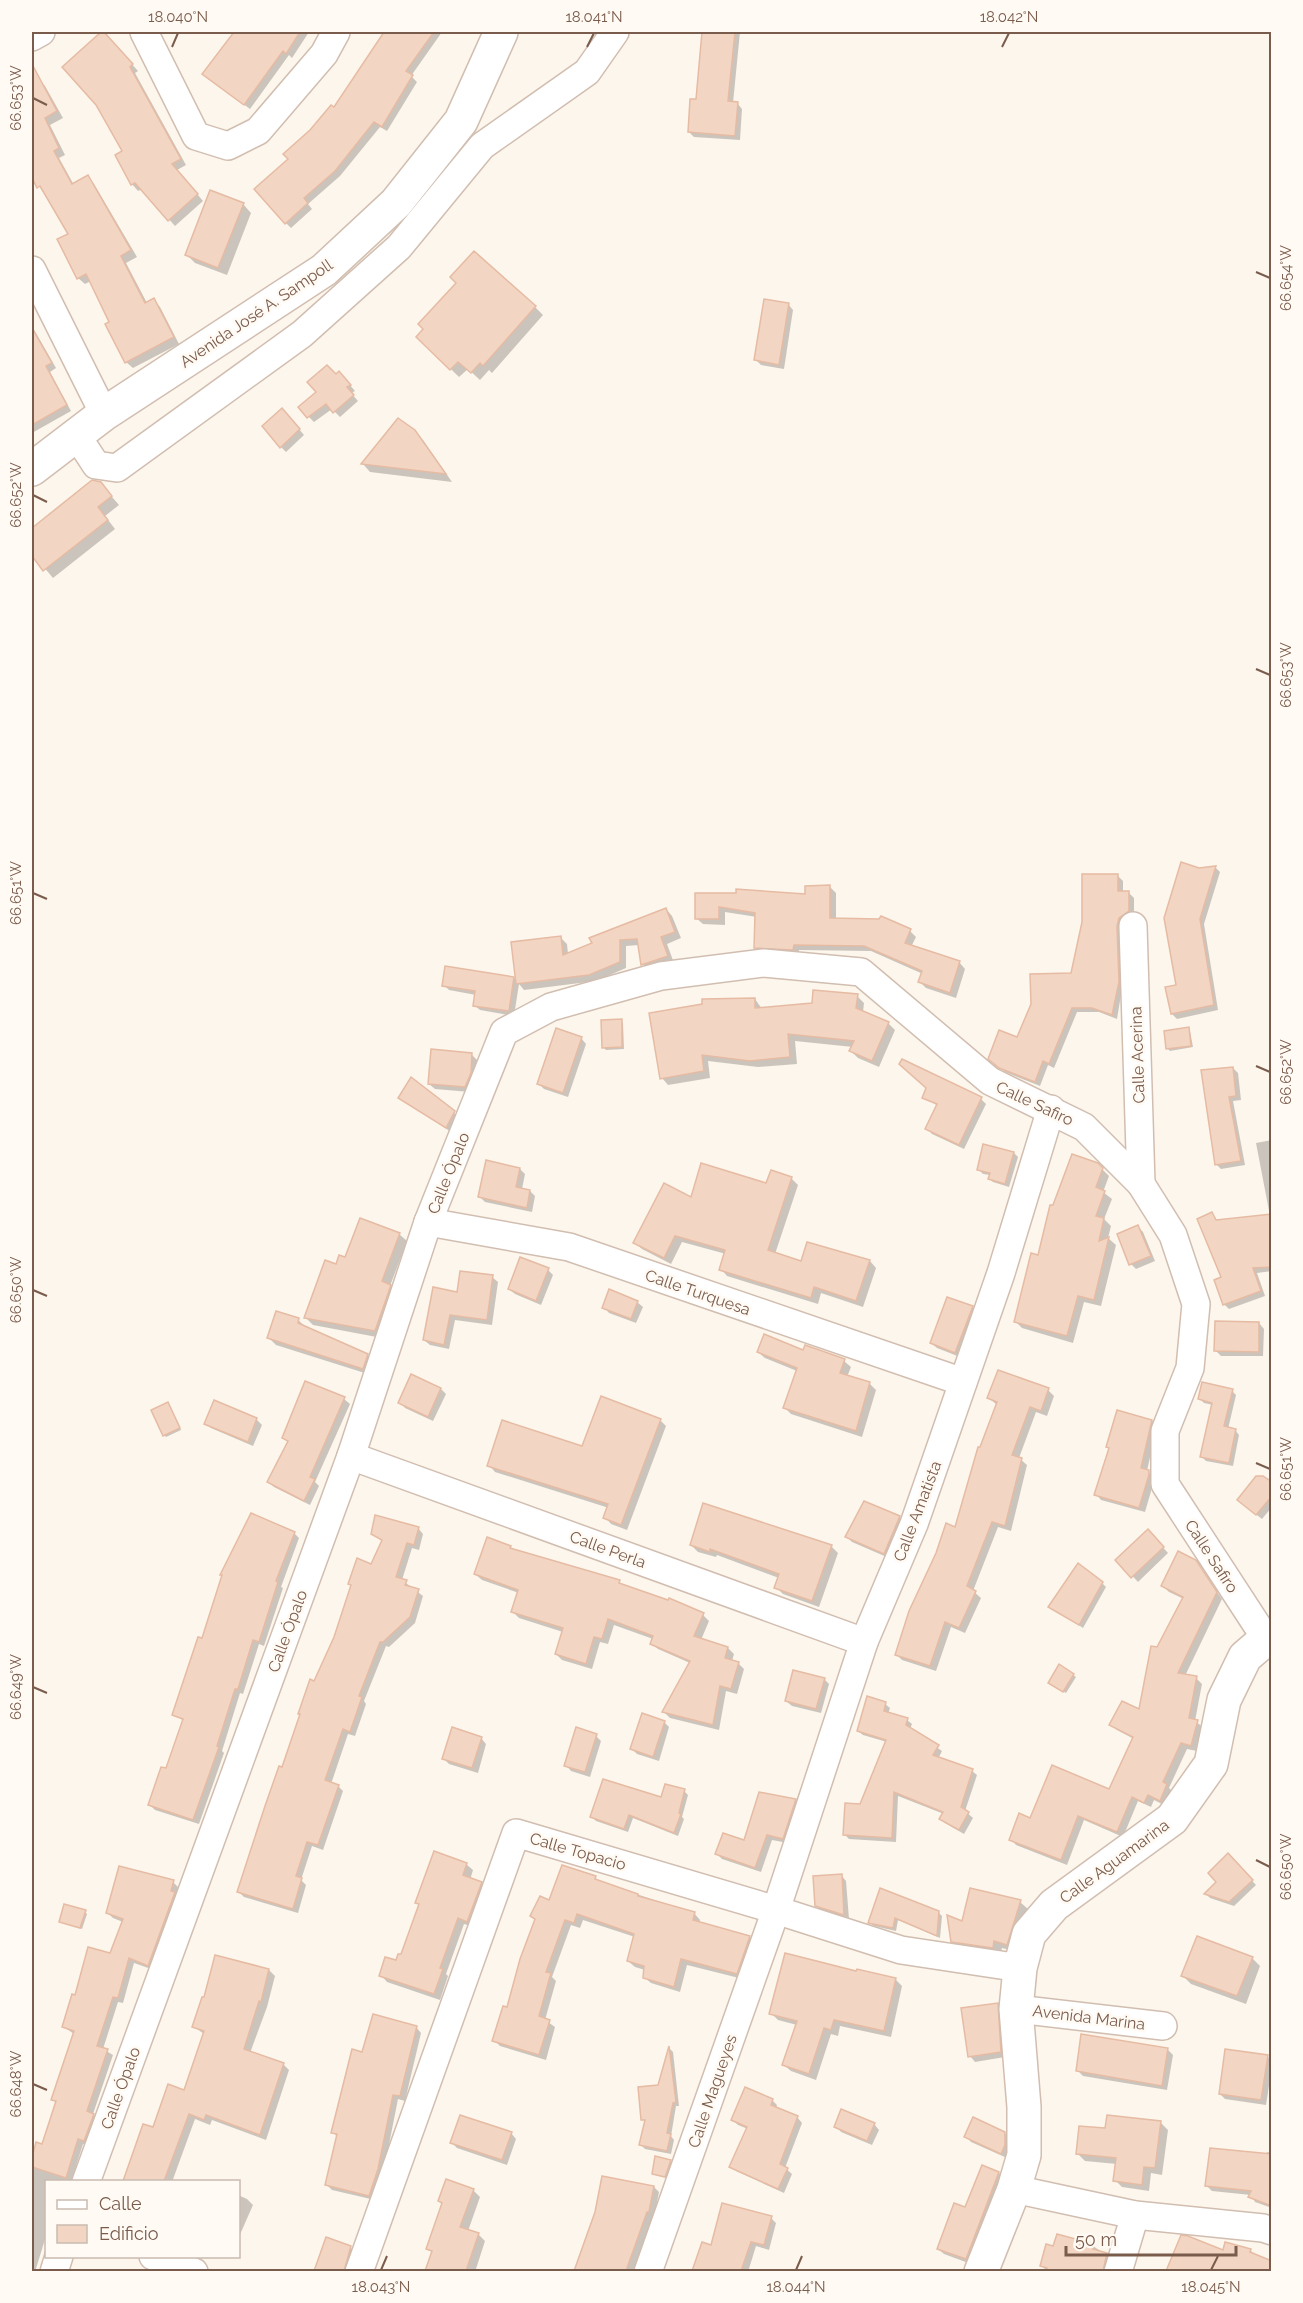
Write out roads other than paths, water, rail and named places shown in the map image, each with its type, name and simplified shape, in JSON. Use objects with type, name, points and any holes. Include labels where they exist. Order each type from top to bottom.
[{"type":"street","points":[[32,37],[41,32]]},
{"type":"street","points":[[144,32],[196,136],[228,146],[258,131],[324,54],[336,32]]},
{"type":"street","name":"Avenida José A. Sampoll","points":[[32,469],[104,414],[324,270],[396,203],[461,121],[501,32]]},
{"type":"street","points":[[77,436],[96,465],[117,468],[302,334],[399,247],[482,146],[587,72],[615,32]]},
{"type":"street","points":[[32,270],[104,414]]},
{"type":"street","name":"Calle Acerina","points":[[1133,926],[1141,1184]]},
{"type":"street","name":"Calle Safiro","points":[[485,1080],[504,1032],[551,1007],[661,976],[764,963],[861,972],[990,1082],[1051,1109],[1084,1127],[1141,1184],[1173,1235],[1196,1304],[1190,1368],[1166,1431],[1165,1484],[1269,1639]]},
{"type":"street","name":"Calle Ópalo","points":[[86,2180],[351,1456],[428,1222],[485,1080]]},
{"type":"street","name":"Calle Amatista","points":[[776,1910],[864,1642],[914,1524],[1001,1273],[1051,1109]]},
{"type":"street","name":"Calle Turquesa","points":[[428,1222],[569,1247],[963,1382]]},
{"type":"street","name":"Calle Perla","points":[[351,1456],[864,1642]]},
{"type":"street","name":"Calle Aguamarina","points":[[981,2271],[1014,2189],[1024,2155],[1024,2107],[1016,2008],[1020,1968],[1029,1934],[1054,1905],[1172,1819],[1211,1764],[1224,1700],[1245,1657],[1269,1639]]},
{"type":"street","name":"Calle Topacio","points":[[359,2271],[516,1833],[776,1910],[901,1950],[1020,1968]]},
{"type":"street","name":"Calle Magueyes","points":[[648,2271],[776,1910]]},
{"type":"street","name":"Avenida Marina","points":[[1016,2008],[1163,2026]]},
{"type":"street","points":[[1014,2189],[1135,2215],[1263,2228],[1272,2231]]},
{"type":"street","points":[[1118,2271],[1135,2215]]},
{"type":"street","points":[[158,2258],[194,2271]]}]
